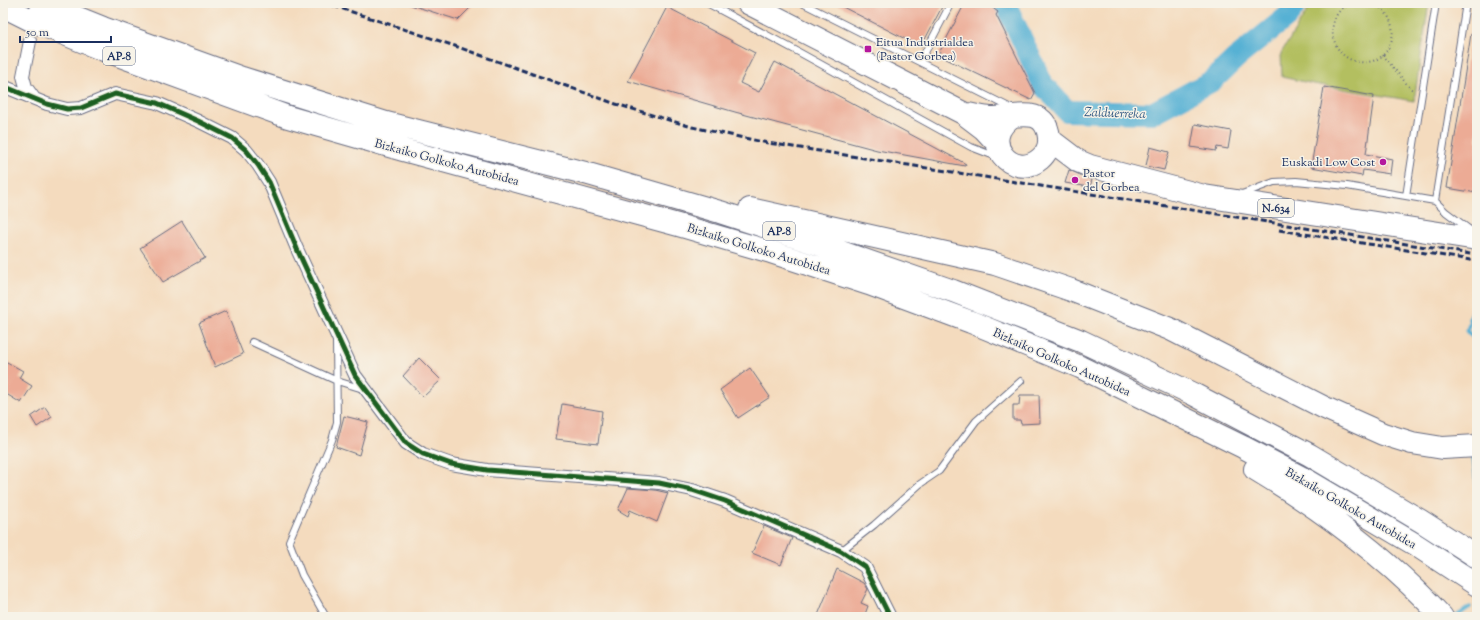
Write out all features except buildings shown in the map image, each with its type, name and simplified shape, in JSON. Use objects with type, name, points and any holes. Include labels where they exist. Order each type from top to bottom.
[{"type":"highway","name":"Bizkaiko Golkoko Autobidea","points":[[41,3],[102,28],[242,78],[386,123],[585,173],[720,212],[953,291],[1081,341],[1193,394],[1310,455],[1421,521],[1477,557]]},
{"type":"highway","name":"N-634","points":[[748,3],[963,113],[984,129],[1004,153],[1023,166],[1056,159],[1078,161]]},
{"type":"highway","name":"Bizkaiko Golkoko Autobidea","points":[[3,6],[33,21],[101,49],[288,117],[771,252],[869,284],[971,322],[1080,367],[1243,447],[1308,481],[1416,546],[1477,585]]},
{"type":"highway","name":"N-634","points":[[963,113],[991,118],[1018,115],[1031,116],[1044,124],[1048,131],[1049,139],[1078,161],[1090,166],[1136,179],[1204,196],[1477,239]]},
{"type":"highway","points":[[1004,153],[998,136],[1006,121],[1018,115]]},
{"type":"highway","points":[[1037,162],[1046,152],[1049,139]]},
{"type":"highway","points":[[585,173],[840,228],[995,264],[1072,290],[1170,329],[1325,408],[1383,434],[1412,443],[1443,448],[1477,446]]},
{"type":"highway","points":[[1175,414],[1228,453],[1318,509],[1392,568],[1442,617]]},
{"type":"street","points":[[30,41],[22,76],[26,87],[34,98]]},
{"type":"street","points":[[3,82],[12,81],[22,76]]},
{"type":"street","points":[[3,86],[47,104],[67,109],[81,108],[115,94],[157,103],[232,138],[246,150],[269,182],[297,249],[355,375],[406,443],[423,454],[452,464],[487,470],[659,483],[692,490],[725,501],[840,551],[865,567],[890,617]]},
{"type":"lane","points":[[707,3],[971,148],[1004,153]]},
{"type":"lane","points":[[802,3],[920,62],[1018,115]]},
{"type":"lane","points":[[920,62],[951,3]]},
{"type":"lane","points":[[1406,196],[1436,3]]},
{"type":"lane","points":[[1436,201],[1466,3]]},
{"type":"lane","points":[[1226,200],[1274,182],[1296,181],[1347,186],[1436,201],[1446,212],[1477,234]]},
{"type":"lane","points":[[326,617],[302,575],[289,541],[332,440],[337,422],[336,336]]},
{"type":"lane","points":[[252,342],[337,381],[366,390]]},
{"type":"lane","points":[[840,551],[874,525],[920,484],[939,471],[976,421],[1021,381]]},
{"type":"path","points":[[1353,3],[1342,9],[1336,17],[1332,26],[1332,36],[1335,46],[1341,53],[1349,59],[1359,62],[1369,62],[1379,58],[1387,51],[1392,42],[1392,21],[1386,12],[1372,3]]},
{"type":"path","points":[[1378,6],[1382,3]]},
{"type":"path","points":[[1383,54],[1410,88],[1422,95]]},
{"type":"green space","points":[[1312,3],[1429,3],[1414,101],[1282,77],[1281,53]]},
{"type":"waterway","name":"Zalduerreka","points":[[1005,3],[1043,85],[1067,111],[1152,113],[1212,81],[1236,58],[1288,16],[1297,3]]},
{"type":"waterway","points":[[1475,306],[1469,319],[1470,322],[1467,330],[1470,335],[1477,340]]},
{"type":"waterway","points":[[1472,436],[1477,412]]},
{"type":"waterway","points":[[1472,453],[1477,487]]},
{"type":"waterway","points":[[1455,617],[1470,607]]},
{"type":"railway","points":[[325,3],[455,46],[616,104],[692,127],[768,143],[1477,255]]},
{"type":"railway","points":[[1279,230],[1477,261]]},
{"type":"cycle path","points":[[3,86],[47,104],[67,109],[81,108],[115,94],[157,103],[232,138],[246,150],[269,182],[297,249],[355,375],[406,443],[423,454],[451,464],[487,470],[659,483],[692,490],[725,501],[841,551],[865,567],[890,617]]},
{"type":"place","name":"Eitua Industrialdea (Pastor Gorbea)","points":[[868,49]]},
{"type":"place","name":"Euskadi Low Cost","points":[[1383,162]]},
{"type":"place","name":"Pastor del Gorbea","points":[[1075,180]]}]
